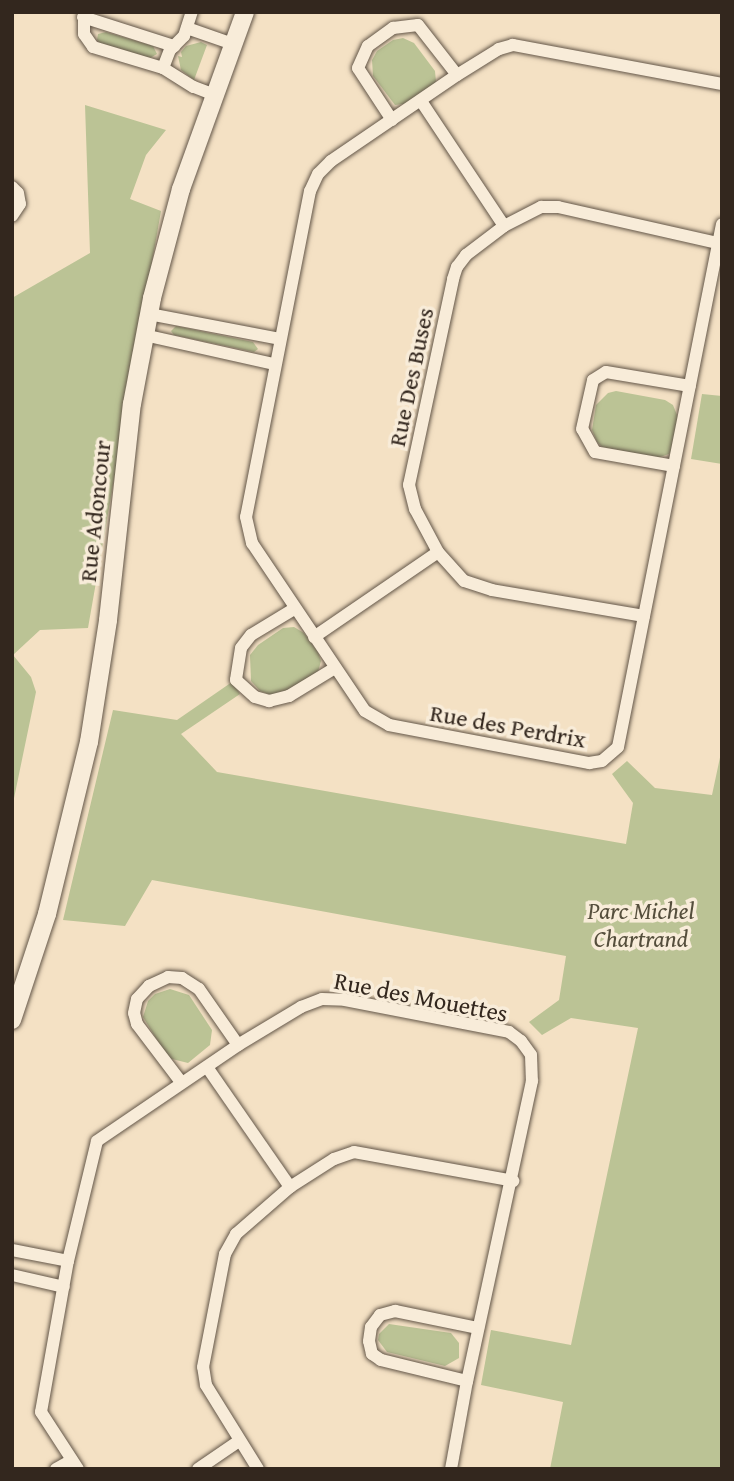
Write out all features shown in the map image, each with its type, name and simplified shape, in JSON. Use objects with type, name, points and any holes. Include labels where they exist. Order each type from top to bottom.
[{"type":"street","points":[[163,68],[187,28],[192,12]]},
{"type":"street","name":"Rue Adoncour","points":[[12,1020],[47,914],[89,742],[108,620],[128,436],[149,314],[175,208],[245,12]]},
{"type":"street","points":[[174,46],[84,15],[83,34],[93,47],[163,68],[194,87],[215,95]]},
{"type":"street","points":[[392,120],[358,68],[368,46],[393,28],[418,25],[457,75]]},
{"type":"street","points":[[187,28],[233,44]]},
{"type":"street","name":"Rue des Perdrix","points":[[722,85],[520,45],[499,49],[331,161],[318,174],[310,191],[246,517],[252,543],[365,710],[390,725],[589,763],[602,761],[618,747],[722,224]]},
{"type":"street","points":[[421,101],[504,226]]},
{"type":"street","points":[[12,187],[18,193],[20,204],[12,216]]},
{"type":"street","name":"Rue Des Buses","points":[[644,616],[492,590],[464,581],[438,552],[415,509],[409,485],[457,267],[466,255],[504,226],[528,211],[541,207],[558,207],[718,243]]},
{"type":"street","points":[[149,314],[280,339]]},
{"type":"street","points":[[145,335],[274,364]]},
{"type":"street","points":[[674,466],[595,452],[582,429],[593,380],[606,372],[690,386]]},
{"type":"street","points":[[314,637],[438,552]]},
{"type":"street","points":[[294,608],[251,635],[241,648],[236,680],[255,696],[269,701],[289,696],[335,668]]},
{"type":"street","points":[[181,1082],[137,1024],[134,1013],[137,999],[149,986],[168,977],[183,978],[199,989],[238,1045]]},
{"type":"street","name":"Rue des Mouettes","points":[[56,1469],[75,1464],[41,1412],[68,1261],[97,1141],[238,1045],[301,1007],[322,999],[345,1000],[509,1032],[521,1041],[531,1055],[532,1082],[513,1181],[478,1328],[451,1469]]},
{"type":"street","points":[[206,1067],[290,1187]]},
{"type":"street","points":[[258,1469],[206,1385],[203,1367],[225,1254],[236,1234],[290,1187],[334,1159],[354,1152],[513,1181]]},
{"type":"street","points":[[12,1250],[68,1261]]},
{"type":"street","points":[[12,1275],[64,1287]]},
{"type":"street","points":[[467,1381],[381,1360],[372,1354],[369,1341],[372,1327],[380,1315],[395,1311],[478,1328]]},
{"type":"street","points":[[198,1469],[239,1441]]},
{"type":"green space","points":[[106,32],[153,46],[157,54],[150,58],[101,45],[97,40],[98,34]]},
{"type":"green space","points":[[403,38],[414,43],[435,71],[436,82],[431,90],[410,103],[395,105],[373,76],[372,60],[377,51],[393,40]]},
{"type":"green space","points":[[201,42],[207,45],[194,80],[181,70],[178,56],[182,57],[181,52],[186,46]]},
{"type":"green space","points":[[85,105],[166,130],[146,155],[130,199],[161,211],[88,628],[40,630],[13,655],[31,677],[36,692],[12,808],[12,298],[90,253]]},
{"type":"green space","points":[[176,326],[253,342],[258,349],[254,352],[174,335],[171,331]]},
{"type":"green space","points":[[616,391],[665,400],[673,405],[679,420],[674,447],[669,454],[657,458],[602,447],[597,442],[592,430],[596,405],[608,393]]},
{"type":"green space","points":[[702,394],[722,396],[722,464],[691,459]]},
{"type":"green space","points":[[294,627],[304,633],[318,652],[321,661],[318,672],[288,694],[274,696],[260,691],[251,681],[250,655],[258,645],[283,628]]},
{"type":"green space","name":"Parc Michel Chartrand","points":[[232,682],[240,694],[181,734],[217,772],[626,844],[633,803],[612,774],[627,761],[655,788],[712,795],[722,748],[722,1469],[550,1469],[563,1402],[481,1385],[491,1330],[571,1345],[638,1028],[571,1018],[542,1035],[529,1022],[559,1000],[566,956],[152,880],[125,926],[63,920],[113,710],[177,720]]},
{"type":"green space","points":[[170,989],[189,995],[212,1030],[210,1045],[188,1063],[168,1058],[143,1017],[148,1001],[155,994]]},
{"type":"green space","points":[[389,1324],[451,1333],[459,1343],[459,1358],[445,1366],[387,1352],[378,1340],[379,1334]]}]
